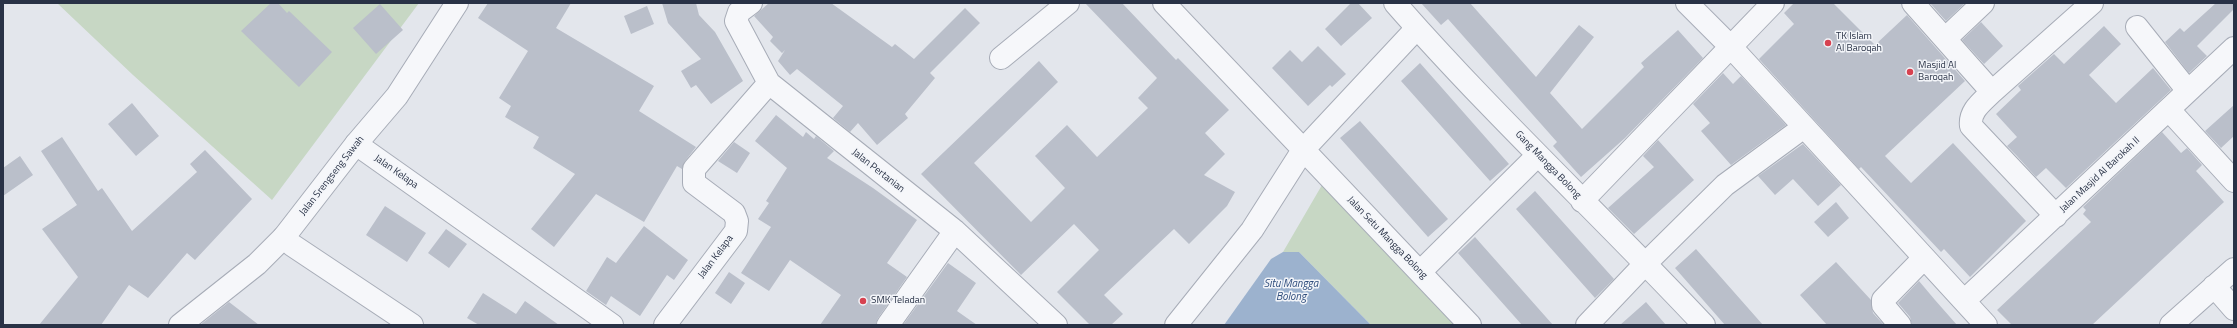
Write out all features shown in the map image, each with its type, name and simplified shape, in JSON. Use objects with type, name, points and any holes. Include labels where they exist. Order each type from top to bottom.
[{"type":"street","name":"Jalan Srengseng Sawah","points":[[180,325],[257,264],[294,245],[364,150],[457,3]]},
{"type":"street","name":"Jalan Pertanian","points":[[751,3],[739,12],[736,22],[769,83],[955,231],[1056,325]]},
{"type":"street","points":[[1001,58],[1068,3]]},
{"type":"street","name":"Jalan Setu Mangga Bolong","points":[[1164,3],[1470,325]]},
{"type":"street","name":"Gang Mangga Bolong","points":[[1394,3],[1582,201],[1646,263],[1704,325]]},
{"type":"street","points":[[1687,3],[1731,48],[1986,325]]},
{"type":"street","points":[[1582,201],[1773,3]]},
{"type":"street","points":[[1913,3],[1992,92]]},
{"type":"street","points":[[1945,39],[1983,3]]},
{"type":"street","points":[[2056,216],[1971,126],[1970,118],[1974,111],[1992,92],[2092,3]]},
{"type":"street","points":[[2137,27],[2188,91]]},
{"type":"street","points":[[1176,325],[1252,230],[1303,150],[1417,28]]},
{"type":"street","name":"Jalan Masjid Al Barokah II","points":[[1964,302],[2234,48]]},
{"type":"street","name":"Jalan Kelapa","points":[[665,325],[736,231],[737,221],[734,214],[694,184],[694,169],[769,83]]},
{"type":"street","points":[[2169,110],[2234,181]]},
{"type":"street","points":[[1587,325],[1646,263],[1725,185],[1804,127]]},
{"type":"street","name":"Jalan Kelapa","points":[[364,150],[612,325]]},
{"type":"street","points":[[1420,272],[1538,155]]},
{"type":"street","points":[[888,325],[955,231]]},
{"type":"street","points":[[294,245],[412,325]]},
{"type":"street","points":[[1900,325],[1883,305],[1883,300],[1924,258]]},
{"type":"street","points":[[2171,325],[2234,269]]},
{"type":"street","points":[[2214,286],[2234,309]]},
{"type":"green space","points":[[57,3],[419,3],[272,200],[133,75]]},
{"type":"green space","points":[[1322,185],[1455,325],[1371,325],[1299,252],[1283,252]]},
{"type":"water","name":"Situ Mangga Bolong","points":[[1283,252],[1299,252],[1371,325],[1224,325],[1271,259]]},
{"type":"building","points":[[271,3],[278,3],[287,13],[289,11],[332,52],[299,87],[241,31]]},
{"type":"building","points":[[488,3],[571,3],[556,28],[654,86],[639,111],[696,147],[685,161],[682,169],[677,166],[644,222],[596,194],[554,247],[531,229],[575,174],[533,148],[539,137],[505,117],[511,106],[499,98],[528,51],[478,18]]},
{"type":"building","points":[[662,3],[696,3],[699,15],[715,32],[743,81],[711,104],[696,85],[691,88],[681,71],[701,59],[668,23]]},
{"type":"building","points":[[769,3],[831,3],[892,47],[895,44],[914,59],[965,8],[980,23],[930,73],[935,78],[905,114],[908,118],[877,145],[858,123],[850,132],[833,118],[843,106],[797,69],[790,75],[778,61],[785,50],[782,53],[770,41],[773,37],[754,16]]},
{"type":"building","points":[[1085,3],[1122,3],[1176,60],[1178,58],[1229,110],[1205,133],[1225,154],[1204,175],[1235,192],[1227,206],[1189,244],[1174,229],[1104,295],[1123,314],[1111,325],[1090,325],[1057,292],[1099,250],[1074,224],[1021,275],[921,174],[1039,61],[1058,82],[974,163],[1031,222],[1065,188],[1035,156],[1067,125],[1097,157],[1148,108],[1138,98],[1157,78]]},
{"type":"building","points":[[1351,3],[1358,3],[1372,18],[1341,46],[1325,29]]},
{"type":"building","points":[[1421,3],[1470,3],[1536,77],[1579,25],[1594,37],[1550,93],[1582,129],[1644,67],[1641,63],[1678,30],[1703,58],[1625,138],[1581,177],[1553,146],[1557,142],[1448,19],[1441,25]]},
{"type":"building","points":[[1794,3],[1833,3],[1875,45],[1907,15],[1965,81],[1885,156],[1911,183],[1953,143],[2026,221],[1970,277],[1944,249],[1941,252],[1861,167],[1859,169],[1759,59],[1794,24],[1784,13]]},
{"type":"building","points":[[1930,3],[1962,3],[1964,4],[1946,21]]},
{"type":"building","points":[[2216,3],[2234,3],[2234,9],[2197,46],[2207,56],[2189,73],[2165,42],[2180,28],[2184,32]]},
{"type":"building","points":[[380,4],[403,30],[376,54],[353,28]]},
{"type":"building","points":[[647,6],[654,24],[631,34],[624,16]]},
{"type":"building","points":[[1981,22],[2003,46],[1984,64],[1962,40]]},
{"type":"building","points":[[2104,26],[2121,44],[2089,75],[2116,103],[2153,68],[2171,90],[2066,188],[2046,168],[2036,177],[2007,146],[2017,137],[1996,114],[2021,90],[2018,86],[2054,54],[2064,64]]},
{"type":"building","points":[[1318,46],[1346,74],[1332,87],[1330,85],[1308,106],[1272,68],[1290,50],[1302,62]]},
{"type":"building","points":[[1420,63],[1509,164],[1490,181],[1401,81]]},
{"type":"building","points":[[1723,73],[1733,84],[1741,76],[1786,125],[1731,165],[1701,131],[1710,123],[1693,104]]},
{"type":"building","points":[[132,103],[159,136],[136,156],[108,124]]},
{"type":"building","points":[[2234,105],[2234,136],[2221,148],[2205,131]]},
{"type":"building","points":[[776,115],[803,137],[806,132],[814,139],[816,136],[834,151],[827,158],[873,188],[917,220],[887,263],[907,277],[878,318],[876,325],[820,325],[841,295],[790,260],[769,291],[741,273],[771,227],[758,219],[769,203],[766,201],[787,168],[755,141]]},
{"type":"building","points":[[1360,121],[1448,219],[1428,237],[1340,138]]},
{"type":"building","points":[[2162,132],[2181,153],[2187,148],[2202,165],[2196,171],[2224,202],[2092,325],[2012,325],[1997,310],[2091,222],[2083,214],[2086,210],[2083,207]]},
{"type":"building","points":[[62,137],[98,191],[102,188],[132,231],[197,172],[190,164],[205,150],[252,199],[195,260],[187,253],[148,298],[129,285],[101,325],[39,325],[78,277],[42,229],[77,205],[41,151]]},
{"type":"building","points":[[1658,140],[1694,180],[1634,234],[1608,208],[1654,167],[1643,156]]},
{"type":"building","points":[[734,142],[750,153],[737,173],[718,161]]},
{"type":"building","points":[[1803,144],[1841,185],[1818,206],[1793,179],[1775,195],[1758,176]]},
{"type":"building","points":[[20,156],[33,175],[3,196],[3,168]]},
{"type":"building","points":[[1535,191],[1614,279],[1595,298],[1516,209]]},
{"type":"building","points":[[1836,202],[1849,218],[1828,237],[1814,222]]},
{"type":"building","points":[[385,206],[426,233],[407,262],[366,235]]},
{"type":"building","points":[[644,226],[688,260],[674,280],[667,275],[640,316],[611,296],[606,305],[586,291],[607,257],[616,263]]},
{"type":"building","points":[[446,229],[467,244],[449,268],[428,253]]},
{"type":"building","points":[[1475,237],[1553,325],[1522,325],[1458,253]]},
{"type":"building","points":[[1696,249],[1763,325],[1725,325],[1675,268]]},
{"type":"building","points":[[1836,262],[1871,300],[1873,313],[1884,325],[1827,325],[1800,295]]},
{"type":"building","points":[[948,263],[976,283],[957,311],[977,325],[903,325]]},
{"type":"building","points":[[729,272],[745,283],[731,304],[715,293]]},
{"type":"building","points":[[1919,281],[1957,325],[1912,325],[1910,317],[1898,303]]},
{"type":"building","points":[[483,293],[516,314],[525,301],[559,325],[479,325],[467,318]]},
{"type":"building","points":[[229,302],[259,325],[200,325]]},
{"type":"building","points":[[1646,302],[1666,325],[1620,325]]},
{"type":"place","name":"TK Islam Al Baroqah","points":[[1828,43]]},
{"type":"place","name":"Masjid Al Baroqah","points":[[1910,72]]},
{"type":"place","name":"SMK Teladan","points":[[863,301]]}]
